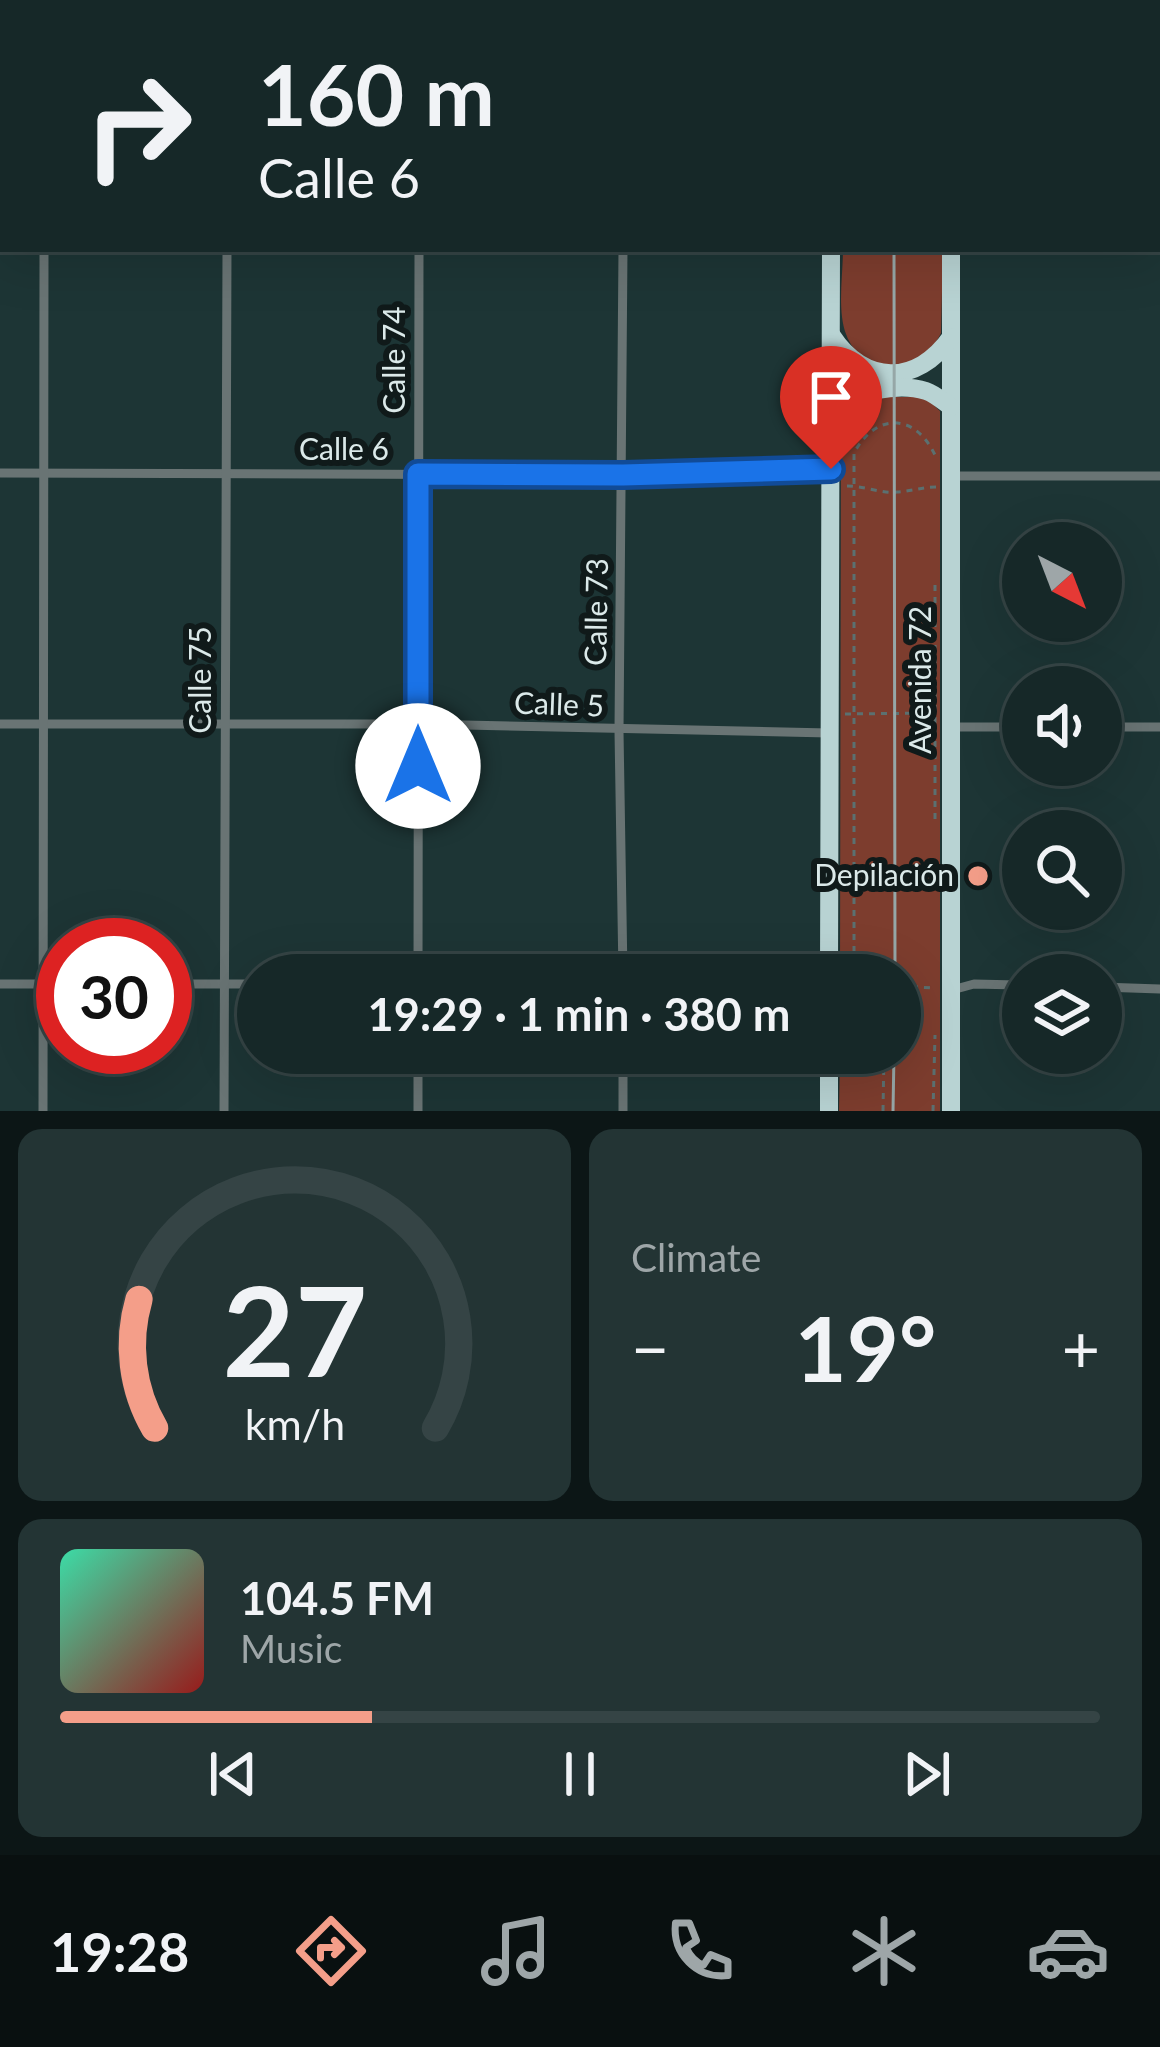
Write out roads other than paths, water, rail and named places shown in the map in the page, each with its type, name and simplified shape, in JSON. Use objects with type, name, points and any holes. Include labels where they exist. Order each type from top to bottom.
[{"type":"highway","points":[[829,954],[831,252]]},
{"type":"highway","name":"Avenida 72","points":[[951,252],[951,407],[943,481],[951,1111]]},
{"type":"highway","points":[[832,336],[857,364],[895,374],[928,363],[951,337]]},
{"type":"highway","points":[[831,410],[858,394],[895,390],[928,391],[951,407]]},
{"type":"highway","points":[[829,1074],[829,1111]]},
{"type":"street","points":[[44,252],[44,918]]},
{"type":"street","name":"Calle 75","points":[[224,1111],[227,252]]},
{"type":"street","name":"Calle 74","points":[[418,252],[418,954]]},
{"type":"street","name":"Calle 73","points":[[623,252],[619,731],[623,954]]},
{"type":"street","name":"Calle 6","points":[[0,472],[831,478]]},
{"type":"street","points":[[943,481],[1160,476]]},
{"type":"street","points":[[946,717],[1002,724]]},
{"type":"street","name":"Calle 5","points":[[0,724],[418,724],[619,731],[830,723]]},
{"type":"street","points":[[1122,728],[1160,728]]},
{"type":"street","points":[[952,990],[974,983],[1002,984]]},
{"type":"street","points":[[0,984],[36,984]]},
{"type":"street","points":[[192,984],[237,984]]},
{"type":"street","points":[[1122,988],[1160,989]]},
{"type":"street","points":[[44,1074],[44,1111]]},
{"type":"street","points":[[418,1074],[418,1111]]},
{"type":"street","points":[[623,1074],[623,1111]]},
{"type":"tram line","points":[[894,252],[895,954]]},
{"type":"tram line","points":[[893,1111],[894,1074]]},
{"type":"place","name":"Depilación","points":[[978,876]]}]
